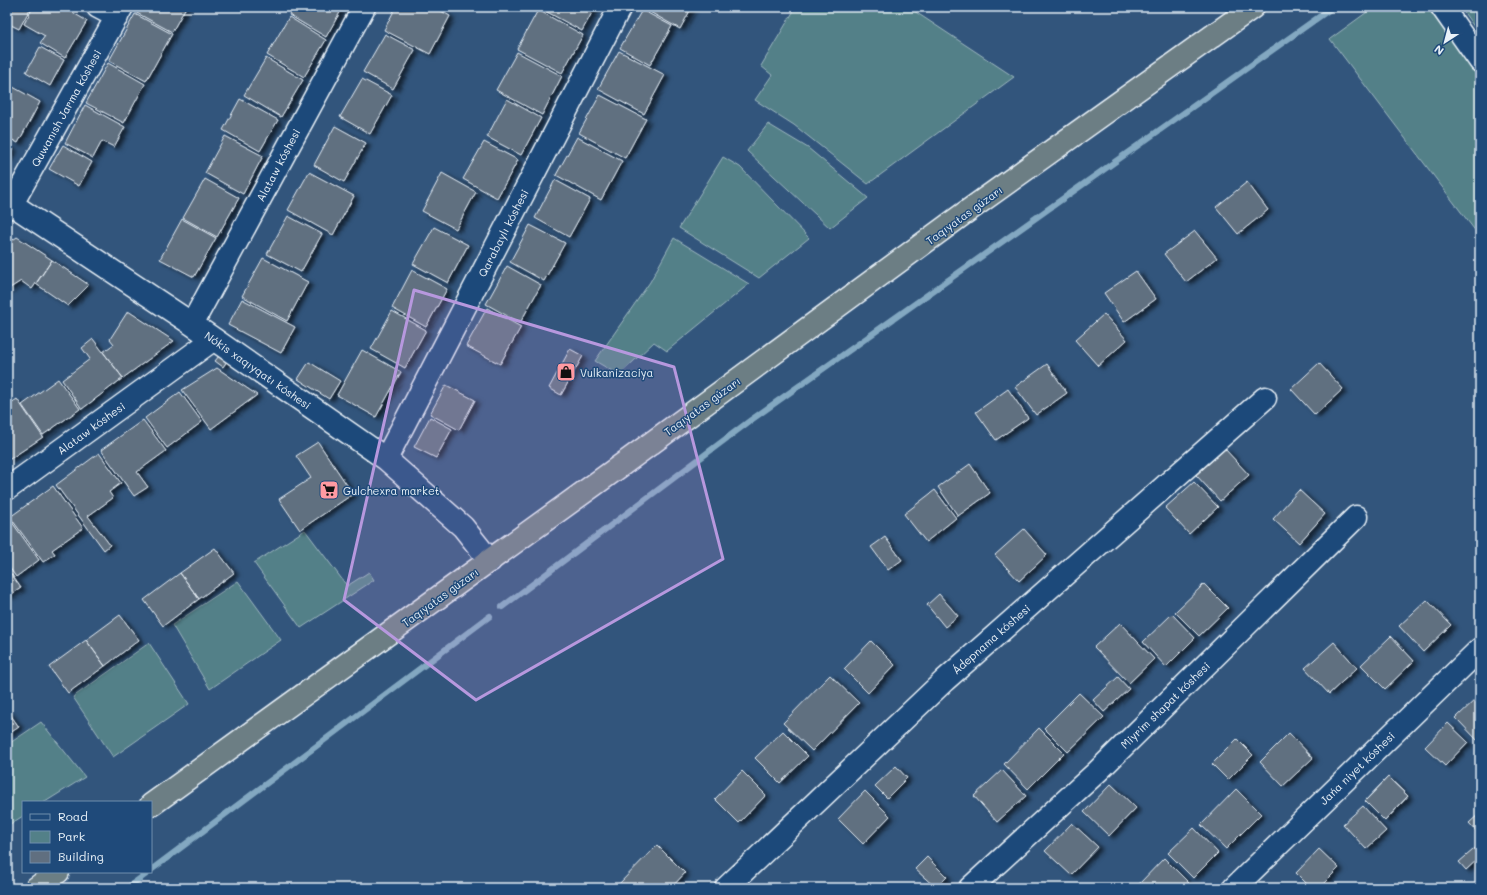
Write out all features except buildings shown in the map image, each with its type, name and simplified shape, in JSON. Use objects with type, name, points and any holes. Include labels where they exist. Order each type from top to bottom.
[{"type":"highway","name":"Taqıyatas gúzarı","points":[[152,804],[490,561],[962,215],[1254,7]]},
{"type":"highway","points":[[36,888],[57,873]]},
{"type":"street","points":[[98,7],[119,12]]},
{"type":"street","name":"Alataw kóshesi","points":[[192,324],[364,7]]},
{"type":"street","name":"Qarabaylı kóshesi","points":[[386,458],[620,7]]},
{"type":"street","points":[[1442,7],[1480,60]]},
{"type":"street","name":"Quwanısh Jarma kóshesi","points":[[9,205],[119,12]]},
{"type":"street","name":"Nókis xaqıyqatı kóshesi","points":[[9,205],[192,324],[386,458],[463,527],[490,561]]},
{"type":"street","name":"Alataw kóshesi","points":[[7,489],[214,339]]},
{"type":"street","name":"Ádepnama kóshesi","points":[[726,888],[945,680],[1265,398]]},
{"type":"street","name":"Miyrim shapat kóshesi","points":[[970,888],[1098,771],[1356,517]]},
{"type":"street","name":"Jańa niyet kóshesi","points":[[1234,888],[1480,649]]},
{"type":"highlighted area","points":[[414,290],[674,367],[723,559],[476,700],[344,600]]},
{"type":"green space","points":[[796,7],[908,7],[1014,77],[868,184],[794,125],[755,100],[772,75],[761,66]]},
{"type":"green space","points":[[1374,7],[1427,7],[1480,80],[1480,237],[1330,39]]},
{"type":"green space","points":[[1460,7],[1480,7],[1480,35]]},
{"type":"green space","points":[[768,124],[808,148],[868,198],[830,228],[747,151]]},
{"type":"green space","points":[[723,157],[740,167],[809,238],[759,278],[679,228]]},
{"type":"green space","points":[[674,238],[749,284],[667,351],[654,342],[619,375],[595,361],[650,282]]},
{"type":"green space","points":[[305,530],[347,586],[369,572],[374,580],[301,628],[254,563]]},
{"type":"green space","points":[[238,581],[281,640],[210,689],[172,625]]},
{"type":"green space","points":[[149,643],[189,704],[113,757],[73,697]]},
{"type":"green space","points":[[41,722],[85,777],[47,801],[22,801],[22,817],[7,826],[7,745]]},
{"type":"waterway","points":[[502,607],[751,420],[1333,7]]},
{"type":"waterway","points":[[152,869],[490,616]]},
{"type":"waterway","points":[[127,888],[148,873]]},
{"type":"place","name":"Vulkanizaciya","points":[[566,372]]},
{"type":"place","name":"Gulchexra market","points":[[329,490]]}]
